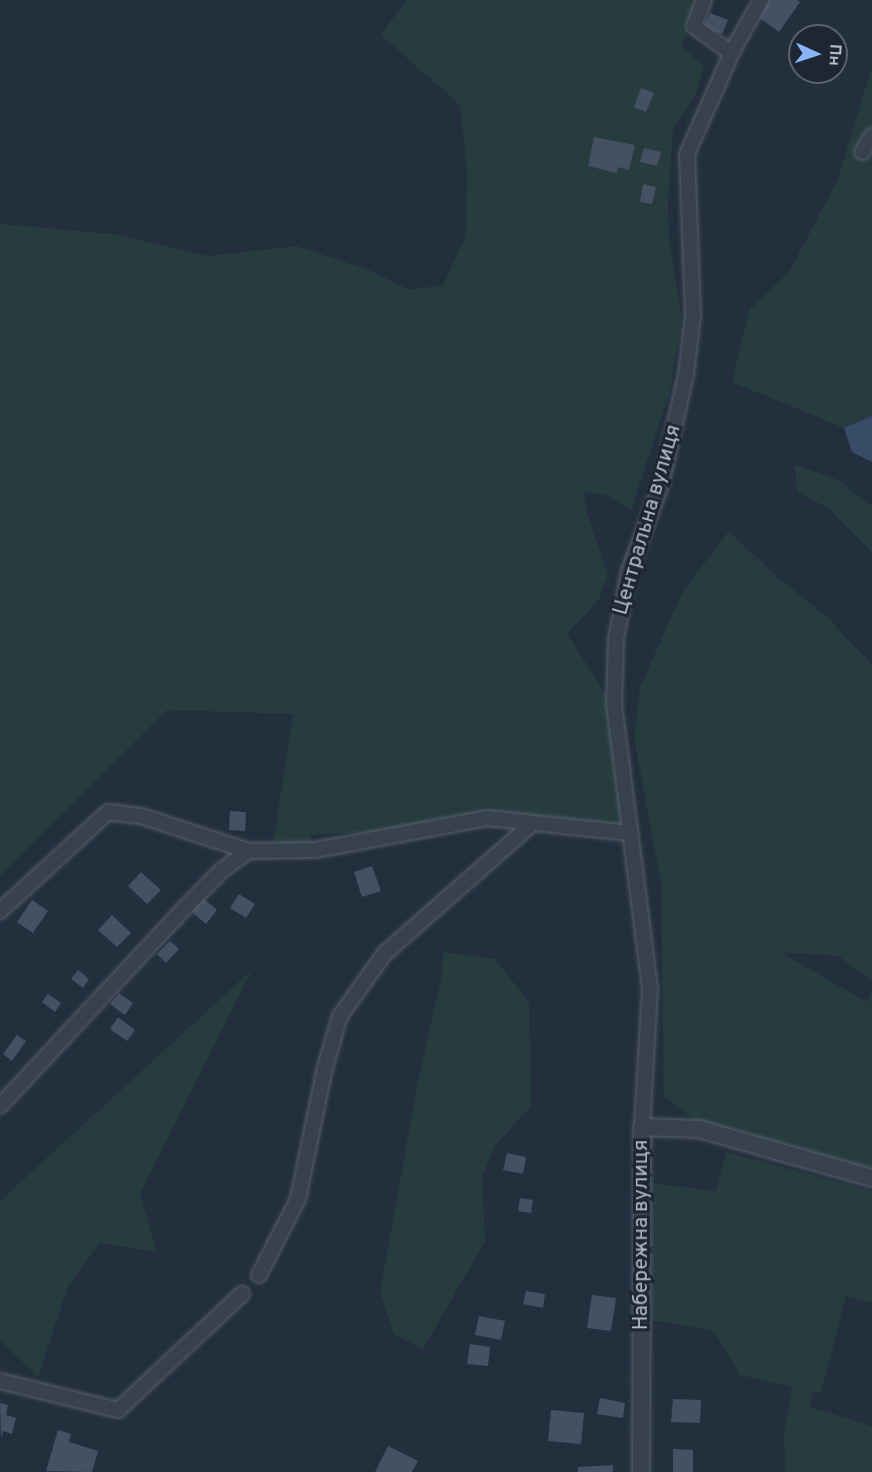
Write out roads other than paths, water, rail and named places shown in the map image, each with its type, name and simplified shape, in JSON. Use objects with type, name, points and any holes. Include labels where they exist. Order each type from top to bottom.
[{"type":"street","points":[[704,0],[693,26],[731,53]]},
{"type":"street","name":"Центральна вулиця","points":[[642,1127],[650,989],[628,833],[614,706],[615,639],[629,572],[661,484],[686,375],[693,315],[687,154],[731,53],[761,0]]},
{"type":"street","points":[[862,152],[872,136]]},
{"type":"street","points":[[0,911],[108,813],[141,816],[249,850],[315,850],[487,818],[628,833]]},
{"type":"street","points":[[259,1275],[298,1199],[325,1068],[340,1016],[385,953],[532,824]]},
{"type":"street","points":[[0,1106],[184,909],[221,872],[249,850]]},
{"type":"street","name":"Набережна вулиця","points":[[641,1472],[642,1127],[699,1129],[872,1178]]},
{"type":"street","points":[[0,1381],[118,1410],[242,1294]]},
{"type":"water","points":[[872,416],[872,462],[852,452],[844,428]]}]
